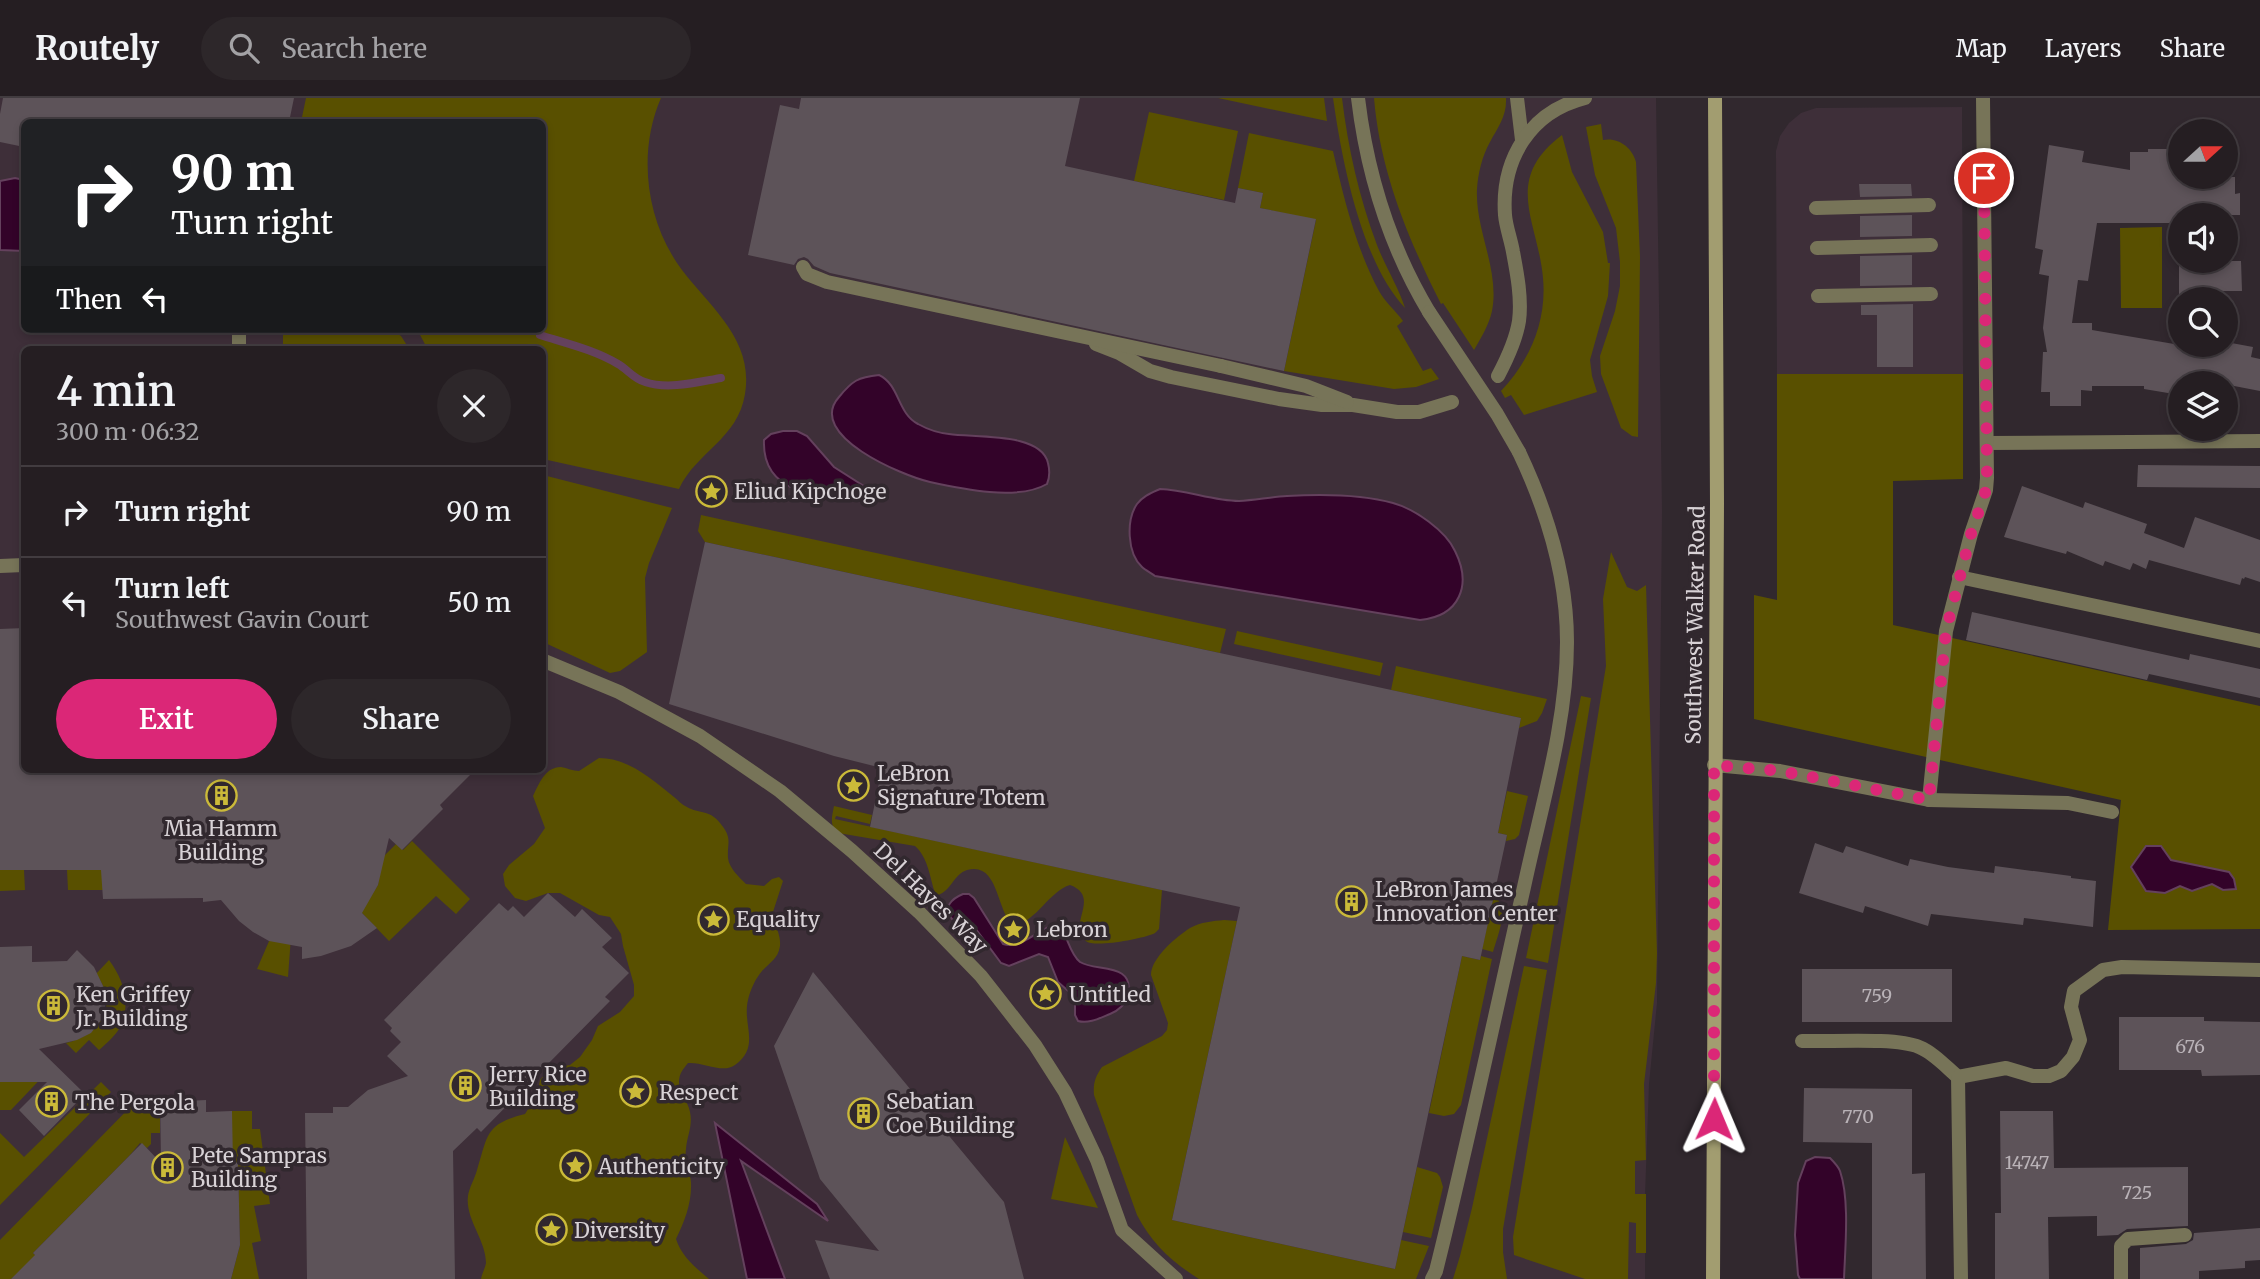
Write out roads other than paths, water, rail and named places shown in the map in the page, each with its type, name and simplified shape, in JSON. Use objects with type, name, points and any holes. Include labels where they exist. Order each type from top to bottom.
[{"type":"main road","name":"Southwest Walker Road","points":[[1713,1279],[1717,503],[1715,98]]},
{"type":"street","points":[[1358,98],[1370,169],[1406,270],[1429,312],[1520,452],[1542,506],[1559,567],[1567,640],[1565,687],[1550,768],[1460,1172],[1432,1279]]},
{"type":"street","points":[[1517,98],[1522,140]]},
{"type":"street","points":[[1498,376],[1510,353],[1519,321],[1518,284],[1505,216],[1506,178],[1522,140],[1540,119],[1570,102],[1585,98]]},
{"type":"street","points":[[1929,800],[1946,631],[1959,577],[1986,490],[1983,98]]},
{"type":"street","points":[[1816,208],[1929,205]]},
{"type":"street","points":[[1817,248],[1931,246]]},
{"type":"street","points":[[1353,405],[1261,371],[1221,366],[1105,336],[952,304],[827,282],[807,274],[810,269],[832,286],[995,320],[1105,347],[1150,370],[1171,377],[1279,399],[1398,412],[1419,412],[1452,402]]},
{"type":"street","points":[[1818,296],[1931,294]]},
{"type":"street","points":[[977,305],[995,320]]},
{"type":"street","points":[[1987,443],[2260,441]]},
{"type":"street","points":[[0,566],[21,565]]},
{"type":"street","points":[[1959,577],[2260,641]]},
{"type":"street","name":"Del Hayes Way","points":[[546,662],[620,692],[700,736],[780,791],[919,912],[981,976],[1035,1045],[1071,1103],[1097,1160],[1122,1230],[1176,1279]]},
{"type":"street","points":[[1714,765],[1780,771],[1929,800],[2068,803],[2112,812]]},
{"type":"street","points":[[1958,1077],[2006,1068],[2041,1076],[2060,1071],[2073,1057],[2080,1040],[2071,1007],[2074,991],[2103,970],[2122,967],[2260,970]]},
{"type":"street","points":[[1802,1041],[1893,1042],[1916,1045],[1930,1052],[1958,1077],[1961,1279]]},
{"type":"street","points":[[2122,1279],[2120,1246],[2128,1238],[2185,1234]]},
{"type":"waterway","points":[[540,335],[609,359],[645,382],[683,384],[721,378]]},
{"type":"place","name":"Eliud Kipchoge","points":[[711,491]]},
{"type":"place","name":"LeBron Signature Totem","points":[[854,785]]},
{"type":"place","name":"Mia Hamm Building","points":[[221,796]]},
{"type":"place","name":"LeBron James Innovation Center","points":[[1352,901]]},
{"type":"place","name":"Equality","points":[[713,919]]},
{"type":"place","name":"Lebron","points":[[1013,929]]},
{"type":"place","name":"Untitled","points":[[1046,994]]},
{"type":"place","name":"Ken Griffey Jr. Building","points":[[53,1006]]},
{"type":"place","name":"Jerry Rice Building","points":[[466,1086]]},
{"type":"place","name":"Respect","points":[[636,1092]]},
{"type":"place","name":"The Pergola","points":[[52,1102]]},
{"type":"place","name":"Sebatian Coe Building","points":[[863,1113]]},
{"type":"place","name":"Authenticity","points":[[575,1166]]},
{"type":"place","name":"Pete Sampras Building","points":[[168,1167]]},
{"type":"place","name":"Diversity","points":[[551,1230]]}]
